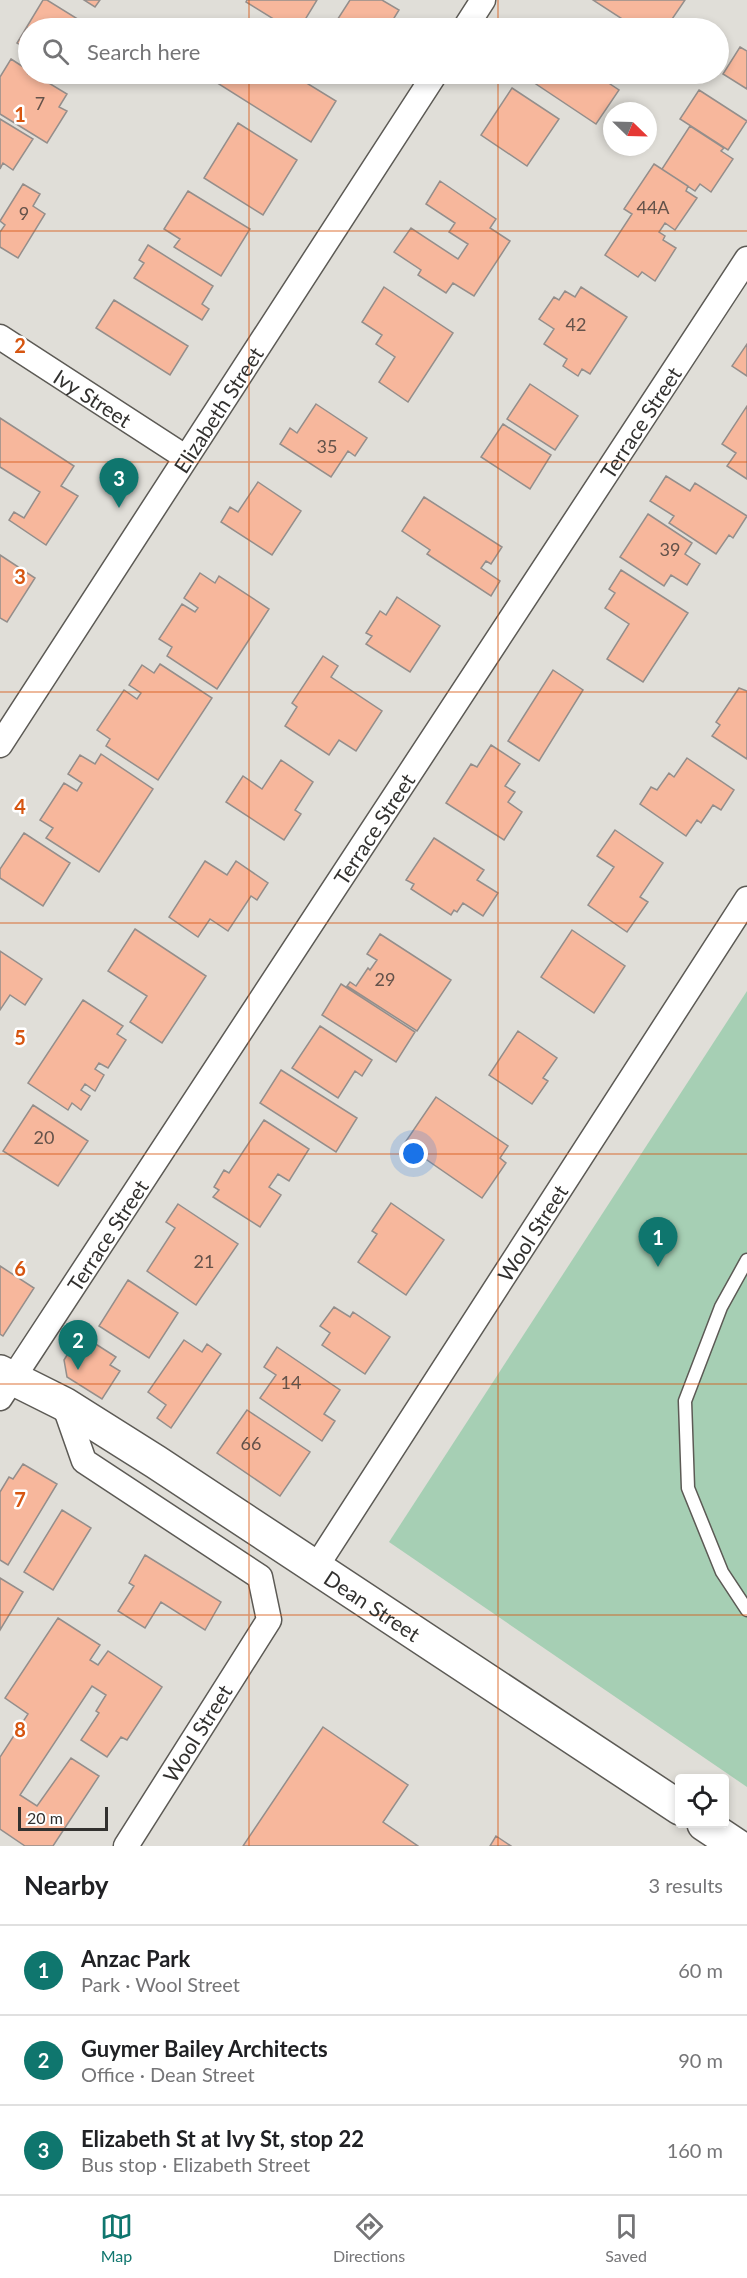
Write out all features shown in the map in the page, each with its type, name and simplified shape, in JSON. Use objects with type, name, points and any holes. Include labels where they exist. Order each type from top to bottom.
[{"type":"street","points":[[471,18],[483,0]]},
{"type":"street","name":"Elizabeth Street","points":[[0,745],[428,84]]},
{"type":"street","name":"Terrace Street","points":[[4,1383],[747,259]]},
{"type":"street","name":"Ivy Street","points":[[0,337],[185,457]]},
{"type":"street","name":"Wool Street","points":[[316,1567],[747,899]]},
{"type":"street","name":"Dean Street","points":[[4,1383],[64,1404],[166,1468],[675,1805]]},
{"type":"street","name":"Wool Street","points":[[64,1404],[84,1461],[260,1577],[269,1620],[126,1846]]},
{"type":"street","points":[[710,1828],[738,1846]]},
{"type":"lane","points":[[747,1260],[721,1307],[685,1401],[688,1488],[722,1572],[747,1610]]},
{"type":"green space","points":[[747,991],[747,1787],[389,1542]]},
{"type":"building","points":[[43,0],[47,0],[76,18],[32,18]]},
{"type":"building","points":[[84,0],[100,0],[95,7]]},
{"type":"building","points":[[247,0],[317,0],[306,18],[272,18],[246,2]]},
{"type":"building","points":[[350,0],[382,0],[399,10],[394,18],[338,18]]},
{"type":"building","points":[[593,0],[685,0],[673,18],[621,18]]},
{"type":"building","points":[[740,47],[747,51],[747,89],[729,78],[729,64]]},
{"type":"building","points":[[11,59],[18,64],[18,84],[50,84],[67,94],[59,107],[67,111],[47,143],[0,114],[0,77]]},
{"type":"building","points":[[219,84],[308,84],[336,101],[311,142]]},
{"type":"building","points":[[536,84],[610,84],[619,90],[611,102],[603,102],[603,114],[596,124]]},
{"type":"building","points":[[512,88],[559,119],[527,166],[481,135]]},
{"type":"building","points":[[699,90],[747,121],[728,150],[680,119]]},
{"type":"building","points":[[0,119],[33,139],[13,170],[3,163],[0,169]]},
{"type":"building","points":[[238,123],[297,160],[263,215],[204,178]]},
{"type":"building","points":[[690,126],[724,148],[721,151],[733,159],[711,192],[700,184],[695,191],[662,169]]},
{"type":"building","points":[[654,164],[688,186],[686,191],[697,198],[675,230],[665,223],[659,232],[665,236],[663,240],[676,248],[655,281],[642,272],[638,277],[605,255],[632,214],[624,209]]},
{"type":"building","points":[[440,181],[496,219],[490,228],[510,241],[474,296],[453,283],[446,293],[418,275],[421,270],[394,252],[411,228],[458,259],[468,244],[449,232],[455,223],[426,204]]},
{"type":"building","points":[[23,184],[40,194],[33,206],[45,214],[18,258],[0,247],[0,232],[5,225],[0,221]]},
{"type":"building","points":[[188,191],[250,229],[221,276],[174,247],[180,239],[164,229]]},
{"type":"building","points":[[148,245],[213,286],[202,304],[209,309],[202,320],[134,278],[144,263],[139,260]]},
{"type":"building","points":[[384,287],[453,333],[408,402],[379,382],[395,357],[376,344],[382,335],[362,322]]},
{"type":"building","points":[[581,287],[627,317],[590,374],[582,369],[578,376],[563,366],[567,359],[544,344],[554,329],[539,319],[554,297],[559,300],[565,291],[575,297]]},
{"type":"building","points":[[114,300],[188,346],[170,375],[96,328]]},
{"type":"building","points":[[747,344],[747,376],[732,366]]},
{"type":"building","points":[[530,384],[578,416],[555,450],[507,419]]},
{"type":"building","points":[[316,404],[367,438],[355,456],[348,451],[331,477],[280,444],[290,428],[297,433]]},
{"type":"building","points":[[747,406],[747,479],[727,466],[736,453],[722,444]]},
{"type":"building","points":[[0,418],[74,466],[61,486],[78,496],[46,545],[9,520],[14,512],[24,518],[40,492],[0,467]]},
{"type":"building","points":[[503,424],[551,455],[530,489],[481,457]]},
{"type":"building","points":[[666,476],[690,491],[695,483],[747,516],[733,538],[729,535],[716,554],[669,523],[674,516],[650,501]]},
{"type":"building","points":[[258,482],[301,511],[272,555],[221,522],[230,507],[238,512]]},
{"type":"building","points":[[424,497],[502,547],[491,564],[486,561],[481,568],[500,581],[491,596],[427,554],[430,550],[402,531]]},
{"type":"building","points":[[648,514],[692,543],[685,554],[700,564],[687,585],[671,575],[664,586],[620,557]]},
{"type":"building","points":[[0,555],[35,578],[7,622],[0,618]]},
{"type":"building","points":[[621,570],[688,613],[643,682],[607,659],[629,624],[605,608],[615,593],[609,589]]},
{"type":"building","points":[[200,573],[215,583],[219,576],[269,609],[217,689],[167,656],[172,647],[159,639],[182,604],[195,612],[198,608],[184,598]]},
{"type":"building","points":[[397,597],[440,626],[410,672],[366,644],[372,636],[366,633],[380,611],[386,615]]},
{"type":"building","points":[[323,656],[338,666],[331,677],[382,711],[356,751],[339,740],[329,755],[285,726],[297,707],[292,703]]},
{"type":"building","points":[[160,664],[212,698],[158,780],[106,746],[110,739],[97,730],[124,690],[137,699],[141,693],[129,685],[142,665],[154,673]]},
{"type":"building","points":[[553,670],[583,690],[539,761],[508,741]]},
{"type":"building","points":[[739,688],[747,691],[747,759],[712,736],[720,725],[716,722]]},
{"type":"building","points":[[491,745],[520,764],[505,786],[515,792],[508,802],[522,812],[504,840],[446,803],[471,764],[477,767]]},
{"type":"building","points":[[101,754],[153,789],[99,872],[46,838],[53,828],[40,820],[64,783],[77,791],[82,783],[68,774],[80,755],[95,764]]},
{"type":"building","points":[[687,758],[734,790],[721,810],[713,805],[701,823],[697,820],[686,836],[640,804],[651,787],[657,790],[669,773],[674,777]]},
{"type":"building","points":[[281,760],[313,782],[295,810],[301,814],[284,840],[226,802],[243,776],[262,789]]},
{"type":"building","points":[[615,830],[663,863],[640,897],[648,902],[627,932],[588,905],[614,867],[597,856]]},
{"type":"building","points":[[24,833],[70,863],[43,906],[0,878],[0,869]]},
{"type":"building","points":[[434,838],[484,870],[477,880],[498,893],[483,916],[463,903],[457,912],[454,910],[451,915],[411,889],[414,884],[406,880]]},
{"type":"building","points":[[205,861],[227,875],[236,861],[268,883],[257,900],[251,896],[228,931],[210,919],[198,937],[169,917]]},
{"type":"building","points":[[135,929],[206,976],[162,1043],[130,1022],[147,996],[108,971]]},
{"type":"building","points":[[572,930],[625,966],[594,1013],[541,977]]},
{"type":"building","points":[[380,934],[451,980],[417,1031],[347,986],[350,982],[356,986],[368,968],[370,970],[377,960],[367,954]]},
{"type":"building","points":[[0,951],[42,979],[25,1005],[10,995],[0,1010]]},
{"type":"building","points":[[341,984],[415,1032],[396,1062],[322,1015]]},
{"type":"building","points":[[83,1000],[123,1026],[117,1034],[126,1040],[108,1068],[99,1063],[95,1069],[104,1075],[95,1091],[85,1084],[81,1090],[90,1096],[81,1110],[72,1103],[68,1110],[28,1083]]},
{"type":"building","points":[[320,1026],[372,1060],[362,1076],[355,1071],[338,1098],[292,1068]]},
{"type":"building","points":[[518,1031],[557,1058],[543,1078],[548,1081],[532,1104],[489,1075]]},
{"type":"building","points":[[281,1070],[357,1118],[336,1152],[260,1103]]},
{"type":"building","points":[[436,1097],[508,1146],[500,1158],[506,1163],[482,1198],[404,1144]]},
{"type":"building","points":[[33,1105],[88,1141],[58,1186],[3,1151]]},
{"type":"building","points":[[264,1120],[309,1149],[289,1181],[278,1174],[269,1187],[281,1195],[260,1227],[213,1197],[219,1190],[214,1187],[224,1170],[229,1173]]},
{"type":"building","points":[[391,1203],[444,1240],[406,1295],[358,1262],[377,1234],[372,1231]]},
{"type":"building","points":[[178,1204],[238,1244],[196,1305],[147,1271],[175,1228],[166,1222]]},
{"type":"building","points":[[0,1266],[34,1288],[3,1336],[0,1334]]},
{"type":"building","points":[[128,1280],[178,1313],[149,1358],[99,1326]]},
{"type":"building","points":[[334,1307],[350,1317],[353,1312],[390,1337],[365,1374],[322,1345],[330,1333],[320,1326]]},
{"type":"building","points":[[80,1334],[116,1357],[110,1365],[120,1371],[102,1399],[67,1377],[64,1360]]},
{"type":"building","points":[[184,1340],[202,1352],[207,1344],[221,1354],[171,1428],[157,1418],[166,1405],[148,1392]]},
{"type":"building","points":[[277,1347],[340,1390],[324,1414],[335,1421],[322,1441],[260,1398],[276,1375],[264,1367]]},
{"type":"building","points":[[247,1410],[310,1452],[280,1496],[217,1453]]},
{"type":"building","points":[[23,1464],[57,1484],[8,1565],[0,1560],[0,1492],[9,1477],[13,1479]]},
{"type":"building","points":[[62,1510],[91,1528],[53,1590],[24,1572]]},
{"type":"building","points":[[145,1555],[221,1602],[205,1630],[161,1602],[145,1628],[118,1611],[134,1586],[129,1583]]},
{"type":"building","points":[[0,1578],[23,1592],[0,1630]]},
{"type":"building","points":[[58,1618],[100,1645],[90,1660],[98,1665],[108,1651],[162,1687],[127,1740],[121,1737],[107,1757],[81,1740],[99,1713],[96,1711],[106,1695],[92,1686],[20,1795],[37,1806],[71,1758],[99,1776],[53,1846],[25,1846],[0,1829],[0,1757],[28,1714],[5,1698]]},
{"type":"building","points":[[323,1727],[408,1785],[383,1822],[418,1846],[243,1846]]},
{"type":"building","points":[[496,1836],[511,1846],[490,1846]]},
{"type":"place","name":"Elizabeth St at Ivy St, stop 22","points":[[119,508]]},
{"type":"place","name":"Anzac Park","points":[[658,1267]]},
{"type":"place","name":"Guymer Bailey Architects","points":[[78,1370]]}]
